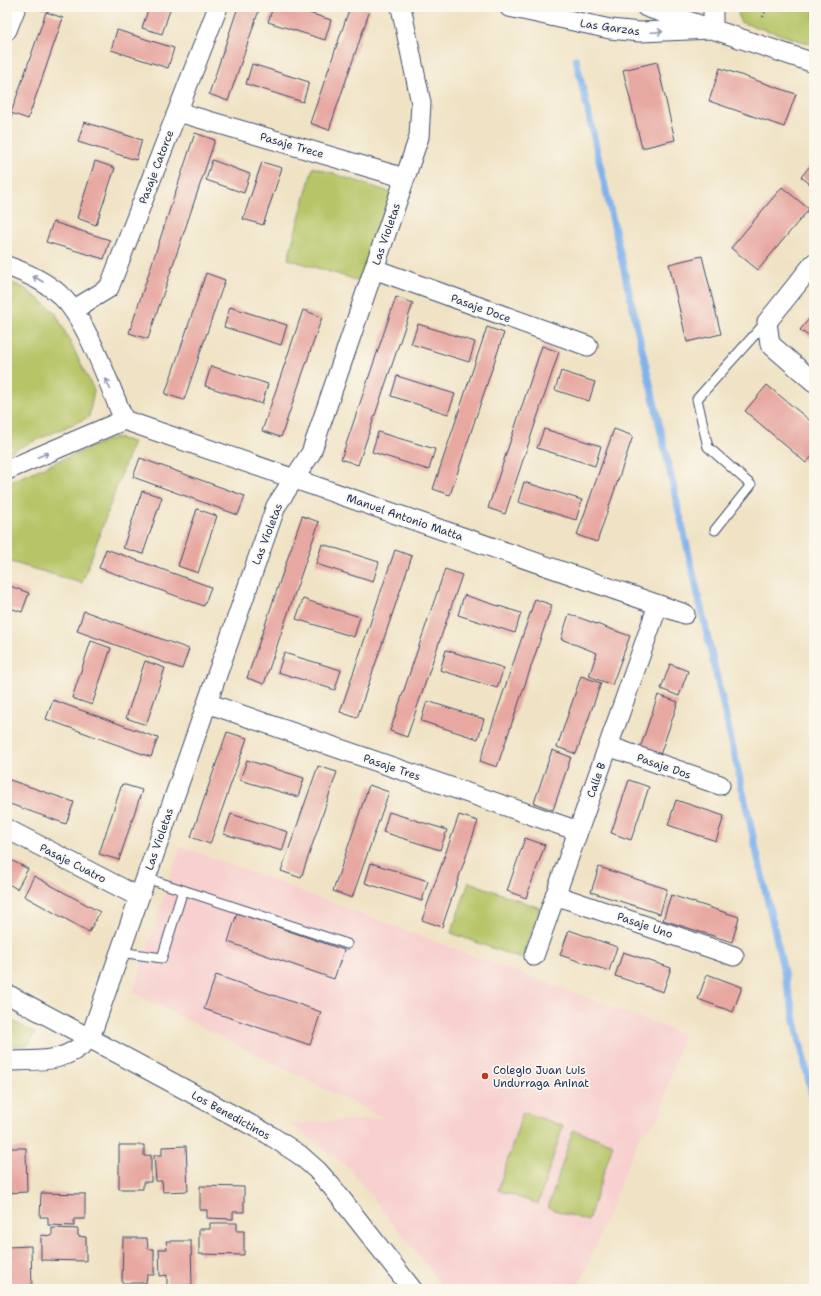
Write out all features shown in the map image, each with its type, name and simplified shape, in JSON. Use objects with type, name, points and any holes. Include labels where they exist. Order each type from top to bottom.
[{"type":"street","points":[[7,30],[16,7]]},
{"type":"street","name":"Pasaje Catorce","points":[[73,310],[109,288],[218,7]]},
{"type":"street","name":"Las Violetas","points":[[90,1038],[276,506],[311,452],[419,137],[421,103],[401,7]]},
{"type":"street","name":"Las Garzas","points":[[509,7],[610,29],[640,32],[713,29]]},
{"type":"street","name":"Las Garzas","points":[[646,7],[814,63]]},
{"type":"street","points":[[713,7],[713,29]]},
{"type":"street","name":"Pasaje Trece","points":[[178,112],[405,178]]},
{"type":"street","points":[[814,263],[767,322],[770,344],[814,382]]},
{"type":"street","points":[[7,266],[33,276],[48,285],[61,296],[73,310],[86,333],[124,420],[7,470]]},
{"type":"street","name":"Pasaje Doce","points":[[374,269],[588,346]]},
{"type":"street","name":"Manuel Antonio Matta","points":[[124,420],[686,614]]},
{"type":"street","name":"Calle B","points":[[534,956],[658,604]]},
{"type":"street","name":"Pasaje Tres","points":[[207,703],[578,831]]},
{"type":"street","name":"Pasaje Dos","points":[[608,746],[720,785]]},
{"type":"street","name":"Pasaje Cuatro","points":[[7,829],[139,897]]},
{"type":"street","name":"Pasaje Uno","points":[[555,895],[734,956]]},
{"type":"street","name":"Los Benedictinos","points":[[7,994],[268,1134],[300,1156],[332,1187],[412,1289]]},
{"type":"street","points":[[7,1061],[55,1059],[75,1052],[90,1038]]},
{"type":"lane","points":[[715,530],[751,485],[708,447],[697,399],[767,322]]},
{"type":"lane","points":[[146,878],[347,944]]},
{"type":"lane","points":[[120,952],[162,958],[183,890]]},
{"type":"path","points":[[764,17],[767,7]]},
{"type":"shaded area","name":"Colegio Juan Luis Undurraga Aninat","points":[[180,846],[683,1034],[659,1118],[639,1137],[578,1289],[445,1289],[349,1168],[290,1124],[383,1118],[133,993]]},
{"type":"green space","points":[[737,7],[814,7],[814,45],[740,22]]},
{"type":"green space","points":[[313,167],[393,193],[360,281],[288,259]]},
{"type":"green space","points":[[7,281],[24,288],[55,312],[94,390],[89,417],[7,453]]},
{"type":"green space","points":[[115,437],[133,442],[82,583],[7,561],[7,483]]},
{"type":"green space","points":[[469,882],[540,908],[522,959],[451,933]]},
{"type":"green space","points":[[7,1018],[35,1033],[28,1045],[7,1046]]},
{"type":"green space","points":[[523,1112],[563,1126],[538,1204],[498,1190]]},
{"type":"green space","points":[[573,1130],[613,1144],[588,1221],[548,1208]]},
{"type":"building","points":[[37,7],[51,7],[49,11]]},
{"type":"building","points":[[149,7],[171,7],[162,34],[142,28]]},
{"type":"building","points":[[238,7],[260,7],[228,101],[209,94]]},
{"type":"building","points":[[273,7],[290,7],[331,20],[325,40],[268,22]]},
{"type":"building","points":[[350,7],[363,7],[370,10],[329,130],[310,123]]},
{"type":"building","points":[[46,12],[63,18],[28,119],[11,113]]},
{"type":"building","points":[[117,30],[174,48],[168,68],[111,50]]},
{"type":"building","points":[[657,62],[675,140],[642,148],[623,70]]},
{"type":"building","points":[[252,64],[309,82],[303,102],[246,84]]},
{"type":"building","points":[[720,68],[796,94],[784,127],[709,101]]},
{"type":"building","points":[[7,113],[12,115],[7,129]]},
{"type":"building","points":[[84,122],[142,140],[136,160],[78,142]]},
{"type":"building","points":[[195,133],[215,140],[148,339],[129,333]]},
{"type":"building","points":[[212,160],[250,174],[244,193],[206,180]]},
{"type":"building","points":[[95,161],[115,168],[96,225],[77,218]]},
{"type":"building","points":[[814,161],[814,187],[801,177]]},
{"type":"building","points":[[262,162],[282,168],[263,225],[243,219]]},
{"type":"building","points":[[782,187],[809,209],[758,270],[731,248]]},
{"type":"building","points":[[53,222],[110,240],[104,259],[46,242]]},
{"type":"building","points":[[702,256],[721,334],[687,342],[669,264]]},
{"type":"building","points":[[206,273],[225,280],[184,400],[165,394]]},
{"type":"building","points":[[396,297],[413,303],[358,465],[341,459]]},
{"type":"building","points":[[230,307],[287,325],[281,345],[224,327]]},
{"type":"building","points":[[303,310],[322,317],[281,437],[262,431]]},
{"type":"building","points":[[814,313],[814,340],[800,330]]},
{"type":"building","points":[[418,324],[475,342],[469,362],[411,344]]},
{"type":"building","points":[[487,327],[504,333],[450,495],[433,489]]},
{"type":"building","points":[[542,346],[559,352],[505,514],[488,508]]},
{"type":"building","points":[[211,366],[268,384],[262,404],[205,386]]},
{"type":"building","points":[[561,371],[595,382],[589,401],[555,390]]},
{"type":"building","points":[[397,376],[455,394],[448,414],[391,396]]},
{"type":"building","points":[[767,385],[814,424],[814,454],[806,463],[745,411]]},
{"type":"building","points":[[544,429],[601,446],[595,466],[537,448]]},
{"type":"building","points":[[614,429],[633,436],[597,542],[577,535]]},
{"type":"building","points":[[378,432],[435,449],[429,470],[372,452]]},
{"type":"building","points":[[140,458],[245,496],[238,515],[133,477]]},
{"type":"building","points":[[524,482],[582,500],[576,520],[518,502]]},
{"type":"building","points":[[142,491],[162,497],[143,554],[123,548]]},
{"type":"building","points":[[197,509],[217,516],[198,573],[178,566]]},
{"type":"building","points":[[302,516],[319,522],[264,684],[247,678]]},
{"type":"building","points":[[322,544],[379,562],[373,582],[316,564]]},
{"type":"building","points":[[106,549],[211,587],[204,606],[99,568]]},
{"type":"building","points":[[395,550],[412,556],[357,718],[340,712]]},
{"type":"building","points":[[445,569],[462,575],[407,737],[390,731]]},
{"type":"building","points":[[7,585],[29,593],[22,612],[7,607]]},
{"type":"building","points":[[464,595],[521,613],[515,633],[458,615]]},
{"type":"building","points":[[303,599],[360,617],[354,637],[296,619]]},
{"type":"building","points":[[535,599],[552,605],[497,767],[480,761]]},
{"type":"building","points":[[84,611],[189,649],[182,669],[77,631]]},
{"type":"building","points":[[569,614],[630,636],[612,685],[589,676],[597,653],[561,639]]},
{"type":"building","points":[[91,641],[111,648],[92,705],[72,698]]},
{"type":"building","points":[[446,650],[504,668],[497,688],[440,670]]},
{"type":"building","points":[[284,653],[341,670],[335,690],[278,672]]},
{"type":"building","points":[[145,661],[165,668],[146,725],[126,718]]},
{"type":"building","points":[[670,664],[688,671],[679,696],[661,689]]},
{"type":"building","points":[[581,676],[601,683],[576,754],[557,747]]},
{"type":"building","points":[[658,695],[678,702],[660,755],[640,748]]},
{"type":"building","points":[[53,700],[158,738],[151,757],[46,719]]},
{"type":"building","points":[[427,701],[484,719],[478,739],[421,721]]},
{"type":"building","points":[[227,732],[247,738],[210,844],[191,837]]},
{"type":"building","points":[[552,750],[571,757],[553,810],[534,803]]},
{"type":"building","points":[[247,760],[304,778],[298,797],[240,780]]},
{"type":"building","points":[[318,766],[337,772],[301,878],[281,871]]},
{"type":"building","points":[[7,779],[74,802],[66,824],[7,803]]},
{"type":"building","points":[[629,780],[649,787],[631,840],[611,833]]},
{"type":"building","points":[[122,784],[142,790],[119,860],[99,854]]},
{"type":"building","points":[[369,785],[389,792],[352,898],[333,891]]},
{"type":"building","points":[[676,800],[724,816],[716,841],[668,825]]},
{"type":"building","points":[[389,812],[447,830],[440,850],[383,832]]},
{"type":"building","points":[[231,814],[288,832],[282,851],[224,834]]},
{"type":"building","points":[[459,815],[478,821],[442,927],[422,920]]},
{"type":"building","points":[[525,838],[545,845],[526,898],[507,891]]},
{"type":"building","points":[[7,858],[28,869],[17,889],[7,883]]},
{"type":"building","points":[[371,863],[428,881],[422,901],[365,883]]},
{"type":"building","points":[[599,867],[667,889],[660,914],[591,892]]},
{"type":"building","points":[[34,876],[100,912],[89,932],[24,896]]},
{"type":"building","points":[[671,895],[739,917],[732,942],[663,920]]},
{"type":"building","points":[[237,913],[344,950],[334,979],[228,942]]},
{"type":"building","points":[[569,930],[617,947],[609,971],[560,955]]},
{"type":"building","points":[[623,952],[671,968],[663,992],[615,976]]},
{"type":"building","points":[[707,974],[742,987],[733,1012],[698,999]]},
{"type":"building","points":[[216,975],[321,1012],[310,1045],[204,1009]]},
{"type":"building","points":[[119,1145],[144,1145],[144,1156],[151,1155],[151,1182],[143,1182],[143,1189],[119,1189]]},
{"type":"building","points":[[186,1146],[188,1191],[163,1192],[162,1181],[156,1181],[154,1155],[162,1155],[162,1147]]},
{"type":"building","points":[[7,1148],[26,1148],[27,1192],[7,1193]]},
{"type":"building","points":[[200,1186],[244,1187],[244,1212],[233,1212],[233,1219],[207,1218],[207,1210],[200,1210]]},
{"type":"building","points":[[41,1193],[85,1194],[85,1219],[74,1219],[74,1226],[48,1225],[48,1217],[40,1217]]},
{"type":"building","points":[[210,1223],[237,1223],[237,1231],[244,1231],[244,1255],[199,1254],[199,1229],[210,1229]]},
{"type":"building","points":[[52,1228],[78,1229],[78,1236],[86,1237],[86,1261],[41,1260],[41,1235],[52,1236]]},
{"type":"building","points":[[123,1238],[147,1238],[148,1249],[154,1249],[154,1275],[147,1275],[146,1283],[122,1283]]},
{"type":"building","points":[[166,1241],[191,1241],[192,1285],[167,1286],[167,1275],[160,1276],[159,1249],[167,1249]]},
{"type":"building","points":[[31,1246],[32,1289],[7,1289],[7,1247]]},
{"type":"waterway","points":[[576,59],[814,1104]]},
{"type":"place","name":"Colegio Juan Luis Undurraga Aninat","points":[[485,1076]]}]
